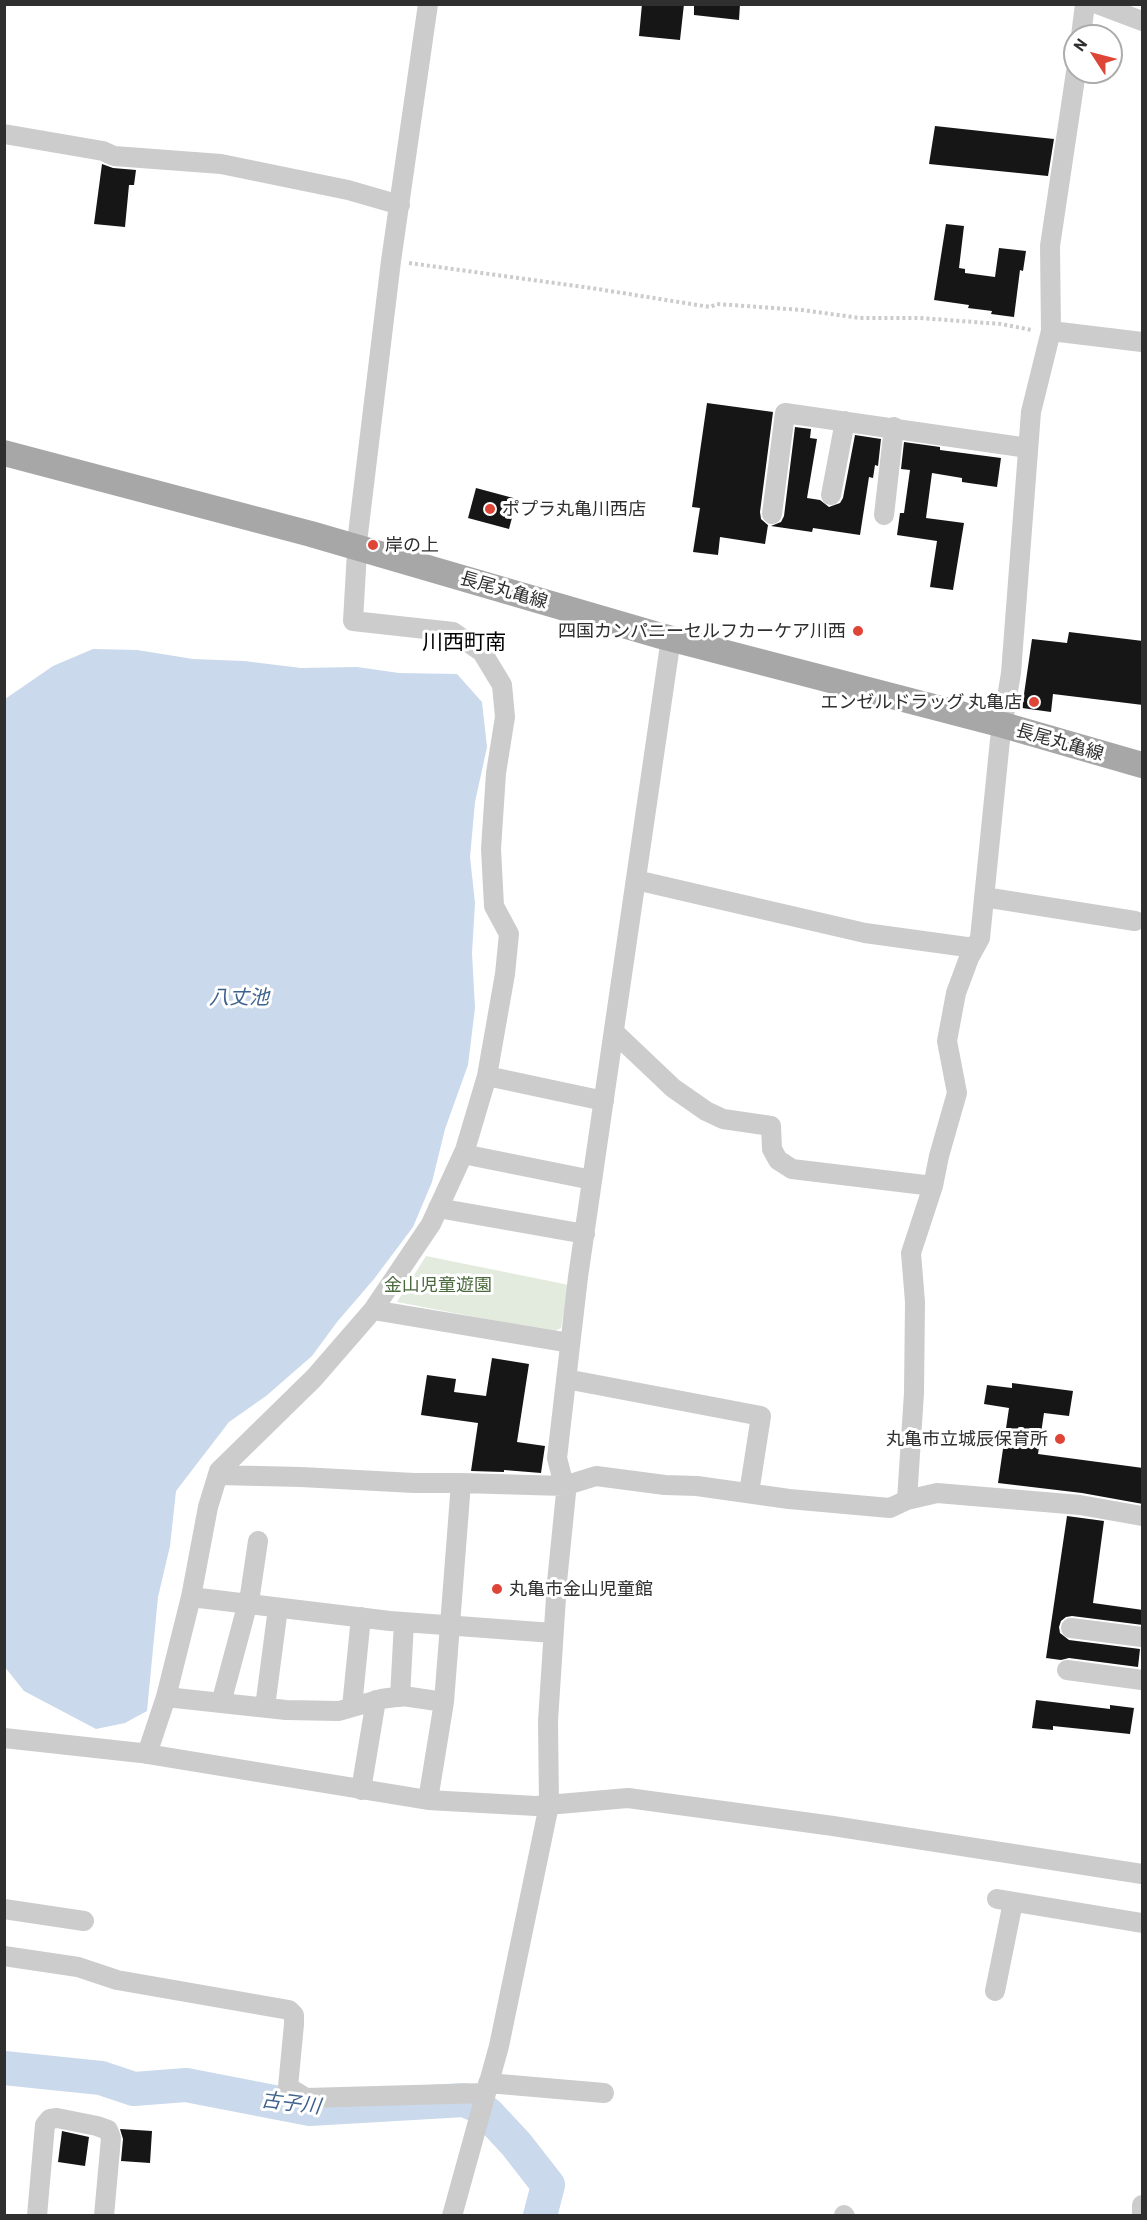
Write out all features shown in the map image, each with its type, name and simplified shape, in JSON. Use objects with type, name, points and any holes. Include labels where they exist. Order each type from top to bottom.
[{"type":"main road","name":"長尾丸亀線","points":[[4,453],[357,548],[671,638],[1003,725],[1143,765]]},
{"type":"street","points":[[147,1754],[166,1697],[191,1597],[208,1508],[218,1475],[242,1448],[314,1378],[373,1310],[431,1224],[463,1154],[487,1077],[505,974],[508,934],[494,906],[491,849],[496,773],[504,717],[502,685],[482,652],[453,632],[353,621],[357,548],[392,261],[428,4]]},
{"type":"street","points":[[1082,24],[1085,4]]},
{"type":"street","points":[[1096,4],[1143,21]]},
{"type":"street","points":[[907,1500],[914,1393],[915,1302],[911,1253],[933,1186],[957,1093],[947,1041],[956,993],[980,938],[1003,725],[1011,673],[1031,412],[1051,331],[1050,246],[1074,84]]},
{"type":"street","points":[[4,134],[103,151],[114,156],[221,164],[348,190],[400,205]]},
{"type":"street","points":[[1051,331],[1143,342]]},
{"type":"street","points":[[772,514],[785,413],[1028,448]]},
{"type":"street","points":[[831,495],[844,421]]},
{"type":"street","points":[[884,515],[894,427]]},
{"type":"street","points":[[452,2216],[499,2046],[549,1805],[548,1721],[553,1633],[566,1493],[557,1458],[592,1180],[671,638]]},
{"type":"street","points":[[636,880],[865,933],[975,948]]},
{"type":"street","points":[[984,897],[1135,921]]},
{"type":"street","points":[[614,1032],[673,1088],[706,1111],[723,1119],[771,1126],[772,1149],[778,1160],[792,1169],[933,1186]]},
{"type":"street","points":[[487,1077],[604,1101]]},
{"type":"street","points":[[463,1154],[592,1180]]},
{"type":"street","points":[[438,1208],[585,1234]]},
{"type":"street","points":[[373,1310],[570,1343]]},
{"type":"street","points":[[566,1379],[761,1416],[749,1493]]},
{"type":"street","points":[[218,1475],[564,1486],[596,1476],[665,1485],[697,1486],[789,1499],[833,1501],[890,1508],[907,1500],[937,1493],[1080,1505],[1143,1516]]},
{"type":"street","points":[[428,1800],[444,1702],[461,1483]]},
{"type":"street","points":[[221,1703],[247,1604],[258,1540]]},
{"type":"street","points":[[191,1597],[404,1622],[553,1633]]},
{"type":"street","points":[[265,1707],[278,1608]]},
{"type":"street","points":[[352,1707],[361,1617]]},
{"type":"street","points":[[399,1697],[404,1622]]},
{"type":"street","points":[[1071,1628],[1143,1637]]},
{"type":"street","points":[[1067,1670],[1143,1680]]},
{"type":"street","points":[[166,1697],[265,1707],[339,1711],[376,1700],[399,1697],[444,1702]]},
{"type":"street","points":[[361,1790],[376,1700]]},
{"type":"street","points":[[4,1738],[147,1754],[428,1800],[549,1805],[628,1798],[833,1826],[1143,1874]]},
{"type":"street","points":[[995,1991],[1005,1900],[1143,1923]]},
{"type":"street","points":[[4,1909],[84,1921]]},
{"type":"street","points":[[4,1956],[78,1967],[117,1980],[289,2010],[294,2015],[294,2024],[288,2087],[306,2098],[486,2090],[603,2093]]},
{"type":"street","points":[[37,2216],[45,2125],[50,2119],[57,2118],[108,2130],[111,2138],[104,2216]]},
{"type":"street","points":[[1142,2216],[1143,2205]]},
{"type":"path","points":[[392,261],[710,307],[717,304],[791,309],[860,318],[932,319],[1001,324],[1051,331]]},
{"type":"green space","name":"金山児童遊園","points":[[426,1256],[569,1285],[561,1328],[553,1332],[397,1302]]},
{"type":"water","name":"八丈池","points":[[93,649],[137,650],[193,659],[244,661],[301,668],[357,667],[399,673],[457,674],[482,702],[487,747],[475,802],[470,857],[475,903],[472,953],[475,1008],[468,1065],[445,1129],[432,1182],[413,1227],[312,1356],[266,1396],[229,1422],[176,1491],[170,1546],[158,1597],[147,1711],[125,1723],[96,1729],[24,1691],[4,1666],[5,699],[53,666]]},
{"type":"building","points":[[642,4],[684,4],[680,40],[639,36]]},
{"type":"building","points":[[694,4],[740,4],[739,20],[694,15]]},
{"type":"building","points":[[935,126],[1054,139],[1048,176],[929,164]]},
{"type":"building","points":[[102,164],[113,168],[136,170],[134,185],[129,185],[125,227],[94,224]]},
{"type":"building","points":[[946,224],[964,226],[959,268],[965,269],[965,273],[995,277],[999,248],[1026,251],[1023,271],[1020,270],[1014,317],[968,308],[969,305],[934,300]]},
{"type":"building","points":[[707,403],[773,412],[760,512],[761,519],[768,525],[765,544],[720,537],[718,555],[693,552],[700,508],[692,507]]},
{"type":"building","points":[[795,427],[811,429],[810,438],[817,439],[807,498],[820,500],[829,507],[840,503],[843,498],[855,435],[881,439],[878,466],[875,465],[873,478],[869,477],[860,535],[813,528],[812,532],[771,526],[781,522],[784,516]]},
{"type":"building","points":[[904,442],[940,447],[940,450],[1001,458],[997,487],[962,482],[962,478],[932,473],[926,518],[964,523],[953,590],[930,587],[937,541],[897,535],[900,513],[904,513],[910,470],[901,469]]},
{"type":"building","points":[[476,488],[517,499],[509,529],[468,518]]},
{"type":"building","points":[[1069,632],[1143,641],[1143,705],[1053,694],[1051,712],[1022,708],[1032,639],[1067,643]]},
{"type":"building","points":[[492,1358],[529,1364],[517,1442],[545,1446],[541,1473],[504,1470],[504,1472],[471,1471],[478,1423],[421,1415],[427,1375],[456,1379],[454,1392],[486,1396]]},
{"type":"building","points":[[1012,1383],[1073,1391],[1069,1416],[1044,1413],[1038,1454],[1143,1468],[1143,1504],[1082,1493],[998,1483],[1009,1408],[984,1404],[987,1385],[1012,1388]]},
{"type":"building","points":[[1067,1516],[1104,1521],[1093,1603],[1143,1610],[1143,1625],[1072,1616],[1061,1621],[1060,1633],[1069,1640],[1140,1649],[1138,1667],[1069,1658],[1061,1660],[1046,1658]]},
{"type":"building","points":[[1036,1700],[1110,1709],[1110,1705],[1134,1708],[1130,1734],[1053,1726],[1053,1730],[1032,1728]]},
{"type":"building","points":[[120,2129],[152,2131],[150,2163],[121,2161],[123,2139]]},
{"type":"building","points":[[62,2131],[89,2137],[85,2166],[58,2162]]},
{"type":"waterway","name":"古子川","points":[[4,2068],[101,2078],[134,2089],[186,2085],[310,2109],[464,2100],[488,2114],[516,2144],[548,2185],[540,2216]]},
{"type":"place","name":"ポプラ丸亀川西店","points":[[490,509]]},
{"type":"place","name":"岸の上","points":[[373,545]]},
{"type":"place","name":"四国カンパニーセルフカーケア川西","points":[[858,631]]},
{"type":"place","name":"エンゼルドラッグ 丸亀店","points":[[1034,702]]},
{"type":"place","name":"丸亀市立城辰保育所","points":[[1060,1439]]},
{"type":"place","name":"丸亀市金山児童館","points":[[497,1589]]},
{"type":"district","name":"川西町南","points":[[464,642]]}]
